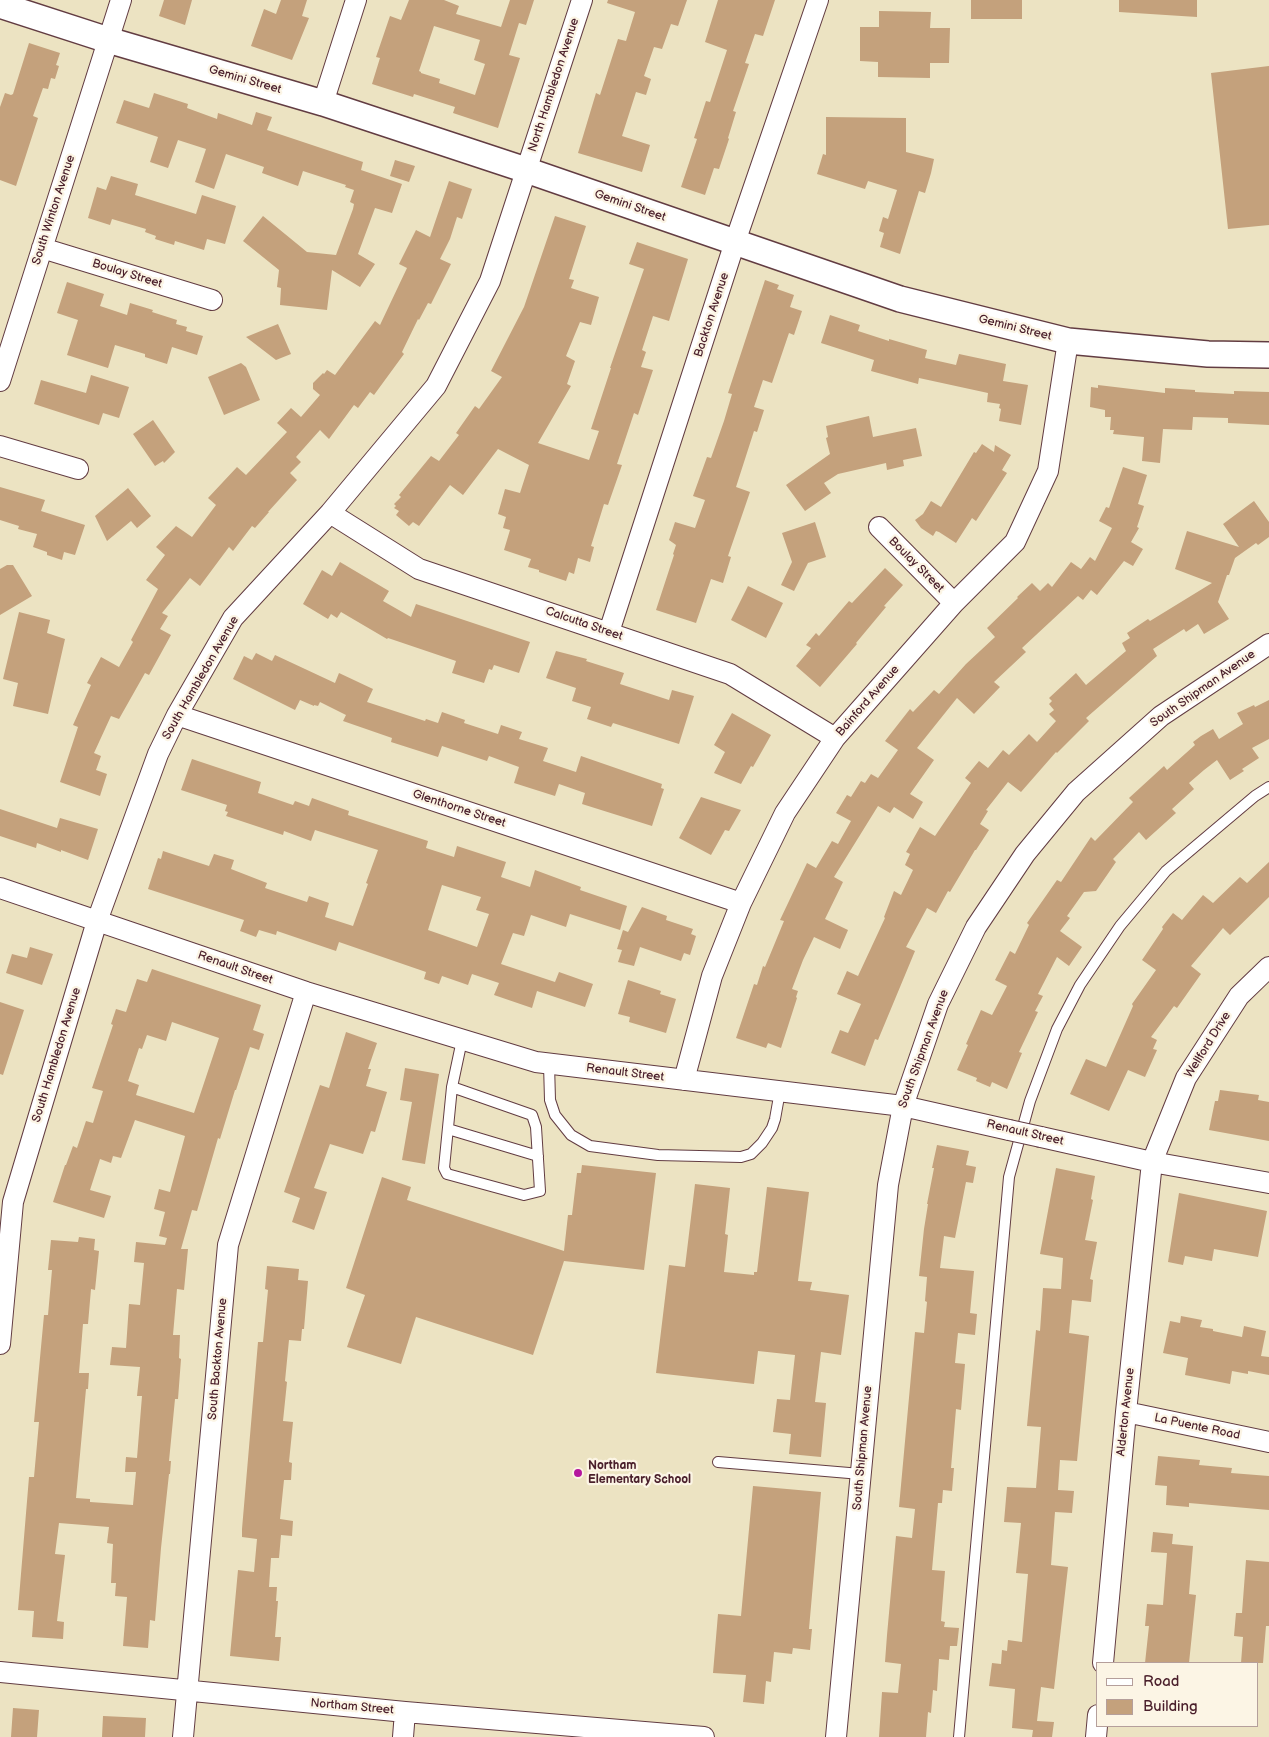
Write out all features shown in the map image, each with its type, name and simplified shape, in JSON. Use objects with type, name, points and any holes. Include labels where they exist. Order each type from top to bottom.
[{"type":"street","name":"South Winton Avenue","points":[[0,381],[121,0]]},
{"type":"street","points":[[323,103],[356,0]]},
{"type":"street","name":"North Hambledon Avenue","points":[[526,170],[582,0]]},
{"type":"street","name":"Backton Avenue","points":[[609,632],[735,242],[818,0]]},
{"type":"street","name":"Gemini Street","points":[[0,5],[108,40],[323,103],[526,170],[900,298],[1068,341],[1208,354],[1269,355]]},
{"type":"street","name":"South Hambledon Avenue","points":[[0,1344],[13,1202],[97,921],[158,754],[176,715],[233,618],[330,513],[436,386],[490,281],[526,170]]},
{"type":"street","name":"Boulay Street","points":[[42,248],[212,300]]},
{"type":"street","name":"Bainford Avenue","points":[[684,1080],[712,976],[741,903],[785,814],[835,738],[954,603],[1016,542],[1048,471],[1068,341]]},
{"type":"street","points":[[0,446],[78,470]]},
{"type":"street","name":"Calcutta Street","points":[[330,513],[419,568],[730,674],[835,738]]},
{"type":"street","name":"Boulay Street","points":[[879,527],[954,603]]},
{"type":"street","name":"South Shipman Avenue","points":[[836,1737],[888,1185],[903,1106],[938,1004],[976,927],[1025,854],[1076,792],[1161,716],[1269,644]]},
{"type":"street","name":"Glenthorne Street","points":[[176,715],[741,903]]},
{"type":"street","name":"Renault Street","points":[[0,888],[306,992],[536,1062],[903,1106],[1152,1162],[1269,1183]]},
{"type":"street","name":"Wellford Drive","points":[[1152,1162],[1186,1078],[1239,996],[1269,967]]},
{"type":"street","name":"South Backton Avenue","points":[[183,1737],[228,1245],[306,992]]},
{"type":"street","name":"Alderton Avenue","points":[[1102,1662],[1152,1162]]},
{"type":"street","name":"La Puente Road","points":[[1126,1412],[1269,1442]]},
{"type":"street","name":"Northam Street","points":[[0,1672],[621,1734],[704,1737]]},
{"type":"street","points":[[403,1737],[406,1712]]},
{"type":"lane","points":[[959,1737],[1008,1177],[1030,1101],[1057,1029],[1075,994],[1120,926],[1166,871],[1255,796],[1269,787]]},
{"type":"lane","points":[[452,1086],[532,1115],[536,1127],[540,1190],[524,1195],[447,1174],[444,1168],[452,1086],[462,1040]]},
{"type":"lane","points":[[549,1064],[550,1100],[555,1115],[571,1135],[590,1146],[658,1155],[741,1157],[751,1154],[772,1128],[776,1119],[780,1091]]},
{"type":"lane","points":[[448,1129],[538,1156]]},
{"type":"lane","points":[[718,1462],[861,1474]]},
{"type":"building","points":[[164,0],[192,0],[185,25],[159,16]]},
{"type":"building","points":[[281,0],[307,0],[302,16],[309,18],[292,60],[251,46],[264,9],[276,14]]},
{"type":"building","points":[[409,0],[444,0],[459,6],[456,14],[501,27],[510,0],[534,0],[526,25],[519,23],[509,55],[520,58],[498,128],[453,113],[455,107],[414,94],[413,97],[372,84],[380,58],[376,57],[390,16],[401,20]],"holes":[[[434,26],[480,40],[474,60],[485,64],[475,95],[439,83],[440,79],[419,71]]]},
{"type":"building","points":[[608,0],[687,0],[678,26],[671,24],[662,49],[654,47],[644,76],[651,79],[646,95],[636,92],[622,136],[650,145],[642,172],[578,153],[596,93],[600,95],[618,39],[626,41],[635,12],[607,3]]},
{"type":"building","points":[[718,0],[775,0],[763,36],[755,34],[745,63],[749,64],[733,111],[736,112],[729,139],[719,169],[714,168],[705,195],[681,187],[697,139],[694,138],[706,101],[710,102],[727,50],[705,42]]},
{"type":"building","points":[[971,0],[1022,0],[1022,19],[971,19]]},
{"type":"building","points":[[1119,0],[1197,0],[1197,17],[1119,12]]},
{"type":"building","points":[[879,11],[931,12],[930,28],[950,28],[949,63],[930,63],[930,78],[878,77],[878,62],[860,61],[860,27],[879,27]]},
{"type":"building","points":[[29,43],[60,53],[56,65],[59,66],[55,79],[51,78],[48,89],[43,88],[33,116],[38,118],[16,186],[0,180],[0,107],[5,93],[13,94]]},
{"type":"building","points":[[1269,66],[1269,225],[1228,229],[1211,73]]},
{"type":"building","points":[[154,93],[188,104],[187,108],[217,119],[218,113],[252,125],[256,112],[272,117],[267,130],[363,162],[361,170],[402,184],[392,213],[375,208],[358,254],[375,264],[360,287],[332,270],[327,310],[280,305],[281,288],[277,287],[279,270],[243,241],[263,216],[307,252],[336,255],[353,209],[354,204],[350,202],[354,190],[345,187],[346,185],[303,171],[298,186],[262,173],[264,167],[226,154],[214,189],[195,182],[206,149],[178,140],[168,168],[150,162],[158,137],[116,123],[124,100],[149,108]]},
{"type":"building","points":[[826,117],[906,118],[906,152],[934,159],[925,193],[919,191],[900,254],[880,247],[884,233],[879,231],[883,217],[888,219],[897,190],[868,181],[865,189],[817,174],[823,154],[826,155]]},
{"type":"building","points":[[395,160],[415,166],[409,182],[390,176]]},
{"type":"building","points":[[111,176],[138,184],[135,195],[196,214],[202,195],[236,206],[225,244],[207,239],[204,250],[175,241],[174,245],[155,239],[156,236],[145,232],[146,229],[112,219],[110,225],[88,218],[97,187],[106,190]]},
{"type":"building","points":[[449,181],[472,189],[462,219],[457,217],[450,239],[440,259],[451,264],[431,304],[428,303],[418,319],[402,352],[404,354],[374,395],[370,392],[358,408],[354,405],[329,439],[320,430],[296,457],[301,462],[290,473],[297,480],[255,528],[252,526],[233,551],[229,547],[200,586],[190,578],[162,613],[168,616],[160,629],[171,635],[149,675],[145,673],[119,719],[111,716],[94,753],[101,756],[96,770],[107,774],[100,796],[60,782],[78,727],[73,725],[91,685],[87,683],[101,657],[119,667],[158,589],[146,580],[165,555],[156,547],[176,526],[192,537],[216,505],[208,498],[237,467],[246,475],[287,432],[277,423],[291,408],[301,417],[320,395],[313,389],[313,383],[327,370],[335,375],[375,321],[380,325],[407,268],[399,264],[416,230],[430,237]]},
{"type":"building","points":[[555,216],[586,226],[569,279],[574,280],[571,288],[599,297],[591,325],[580,322],[566,356],[575,361],[567,384],[571,386],[538,443],[589,460],[599,431],[591,429],[644,269],[629,264],[637,242],[688,259],[669,321],[653,316],[642,350],[646,352],[641,367],[653,370],[638,415],[634,413],[617,464],[622,465],[608,505],[604,504],[591,546],[594,547],[590,562],[578,558],[574,574],[569,572],[566,581],[528,567],[531,559],[504,550],[510,530],[503,528],[506,517],[498,514],[505,489],[520,493],[529,465],[498,449],[463,495],[450,485],[419,526],[413,522],[409,526],[396,515],[399,511],[394,508],[396,506],[394,504],[401,497],[399,495],[431,456],[439,461],[459,435],[456,433],[475,406],[479,409],[502,377],[491,371],[524,307]]},
{"type":"building","points":[[765,280],[779,285],[777,289],[794,295],[790,307],[802,311],[794,335],[789,333],[772,383],[763,380],[754,407],[764,410],[757,432],[754,431],[736,487],[750,492],[728,556],[731,557],[723,583],[711,579],[696,623],[656,610],[676,545],[669,540],[675,522],[695,528],[705,500],[693,496],[707,457],[711,458],[724,421],[732,394],[728,393]]},
{"type":"building","points":[[67,282],[104,294],[100,306],[127,315],[130,303],[177,320],[176,324],[187,327],[186,331],[203,336],[197,355],[172,347],[167,364],[145,357],[145,354],[115,345],[108,368],[67,355],[78,320],[57,313]]},
{"type":"building","points":[[830,315],[860,325],[858,331],[927,350],[925,358],[956,365],[959,354],[1006,364],[1003,381],[1028,385],[1021,425],[999,421],[1000,404],[987,402],[988,393],[919,378],[918,384],[871,371],[874,360],[821,343]]},
{"type":"building","points":[[278,324],[291,354],[276,360],[246,337]]},
{"type":"building","points":[[241,363],[246,367],[260,400],[224,415],[208,377]]},
{"type":"building","points":[[91,375],[129,387],[119,418],[103,413],[99,425],[34,404],[41,380],[86,393]]},
{"type":"building","points":[[1098,385],[1165,393],[1165,388],[1234,394],[1234,391],[1269,392],[1269,425],[1228,423],[1228,418],[1193,417],[1192,430],[1163,429],[1160,463],[1142,461],[1144,437],[1113,434],[1114,430],[1110,430],[1111,417],[1105,417],[1105,410],[1090,407],[1091,387],[1098,388]]},
{"type":"building","points":[[869,416],[873,437],[916,428],[922,456],[903,460],[904,466],[887,470],[886,463],[838,474],[824,483],[831,493],[805,511],[786,485],[830,454],[826,438],[828,437],[826,426]]},
{"type":"building","points":[[153,420],[175,452],[164,463],[163,461],[155,466],[133,434]]},
{"type":"building","points":[[982,444],[994,452],[995,445],[1011,455],[1002,470],[1007,473],[976,521],[972,518],[956,543],[936,531],[933,536],[921,528],[915,520],[923,514],[931,501],[941,507],[974,452],[976,453]]},
{"type":"building","points":[[1123,467],[1147,475],[1138,504],[1144,506],[1137,527],[1139,528],[1131,542],[1143,549],[1133,566],[1124,561],[1097,595],[1091,590],[1083,600],[1078,596],[1022,648],[1026,652],[994,682],[1000,687],[974,714],[957,698],[917,748],[934,760],[910,794],[923,802],[913,819],[894,807],[890,813],[878,806],[834,877],[843,882],[825,919],[848,930],[840,949],[814,937],[792,989],[798,991],[797,998],[781,1048],[768,1043],[766,1048],[736,1038],[754,984],[757,985],[763,966],[765,967],[784,921],[780,920],[807,863],[816,868],[832,841],[838,844],[851,821],[836,813],[847,795],[851,797],[861,781],[865,783],[871,774],[878,778],[898,750],[885,741],[910,709],[913,712],[934,690],[939,694],[966,664],[995,637],[987,628],[1017,597],[1032,583],[1040,591],[1048,583],[1052,587],[1071,562],[1081,569],[1090,557],[1095,561],[1112,528],[1099,521],[1106,507],[1109,508]]},
{"type":"building","points":[[0,487],[45,500],[41,511],[85,525],[75,555],[64,552],[62,560],[47,555],[47,552],[33,547],[37,534],[18,529],[19,526],[0,520]]},
{"type":"building","points":[[128,488],[151,516],[137,528],[131,521],[107,541],[95,516]]},
{"type":"building","points":[[1254,501],[1269,522],[1269,537],[1258,545],[1256,543],[1235,558],[1218,602],[1229,619],[1204,634],[1198,624],[1186,632],[1184,629],[1153,649],[1157,656],[1086,718],[1089,721],[1056,752],[1021,792],[1008,782],[986,810],[988,811],[980,824],[989,830],[950,892],[948,891],[936,913],[927,908],[906,947],[915,951],[878,1040],[875,1039],[865,1066],[831,1053],[840,1030],[848,1033],[861,1004],[837,994],[847,971],[858,976],[885,918],[894,891],[901,895],[913,870],[905,865],[910,854],[906,852],[920,827],[935,836],[971,783],[965,778],[979,761],[988,768],[1003,750],[1009,755],[1029,734],[1037,742],[1056,721],[1049,714],[1054,710],[1049,704],[1052,701],[1049,698],[1076,673],[1086,685],[1126,651],[1122,643],[1130,638],[1127,633],[1212,583],[1175,569],[1187,531],[1239,547],[1223,524]]},
{"type":"building","points":[[815,522],[826,557],[808,563],[794,591],[781,585],[792,562],[782,533]]},
{"type":"building","points":[[340,562],[389,591],[383,601],[411,617],[416,604],[530,642],[519,673],[494,665],[492,670],[489,669],[484,683],[452,673],[456,661],[387,639],[341,612],[337,618],[331,614],[328,619],[303,604],[322,570],[332,576]]},
{"type":"building","points":[[7,565],[13,565],[32,596],[0,615],[0,569]]},
{"type":"building","points":[[885,568],[903,585],[884,606],[886,607],[857,644],[820,687],[796,666],[811,648],[806,645],[816,633],[819,636],[849,601],[852,603]]},
{"type":"building","points":[[748,586],[783,603],[766,638],[731,620]]},
{"type":"building","points":[[19,612],[50,620],[47,633],[65,639],[48,714],[13,706],[18,683],[3,679]]},
{"type":"building","points":[[556,651],[587,659],[586,661],[624,673],[620,684],[669,700],[672,690],[694,696],[679,744],[613,723],[611,727],[587,719],[591,707],[572,701],[576,688],[546,678]]},
{"type":"building","points":[[256,653],[272,661],[275,655],[335,683],[339,673],[373,689],[367,702],[425,721],[426,719],[438,723],[442,712],[465,720],[464,723],[498,734],[501,725],[522,732],[519,739],[548,748],[543,761],[576,772],[581,756],[662,784],[661,788],[664,789],[652,826],[582,804],[585,793],[559,784],[555,796],[514,783],[519,767],[489,756],[487,761],[442,746],[438,757],[391,742],[392,738],[343,721],[346,715],[320,702],[318,706],[314,706],[300,700],[295,710],[233,679],[244,656],[252,660]]},
{"type":"building","points":[[1269,700],[1269,739],[1252,748],[1259,758],[1242,769],[1244,771],[1230,780],[1217,760],[1204,770],[1189,783],[1194,789],[1172,809],[1176,813],[1146,840],[1139,832],[1113,859],[1116,862],[1096,891],[1084,892],[1067,916],[1070,918],[1060,931],[1082,947],[1069,966],[1057,957],[1038,994],[1043,996],[1035,1011],[1038,1012],[1019,1052],[1022,1053],[1007,1089],[992,1082],[990,1087],[976,1081],[977,1078],[957,1070],[981,1010],[992,1015],[1007,986],[995,980],[1010,951],[1015,954],[1029,925],[1027,923],[1057,880],[1061,882],[1091,837],[1095,841],[1133,802],[1129,798],[1164,766],[1167,770],[1195,745],[1193,742],[1213,729],[1219,739],[1243,724],[1237,713]]},
{"type":"building","points":[[732,713],[771,735],[741,784],[714,773],[725,752],[714,745]]},
{"type":"building","points":[[192,759],[261,782],[258,793],[293,805],[295,801],[309,806],[312,798],[349,811],[348,815],[428,841],[426,848],[454,857],[457,846],[506,862],[501,877],[530,887],[535,870],[581,887],[580,890],[627,906],[620,930],[570,914],[566,927],[531,915],[524,936],[513,933],[501,964],[555,982],[559,972],[593,984],[585,1007],[537,991],[532,1008],[494,995],[499,983],[472,974],[468,985],[442,976],[439,984],[424,979],[426,972],[339,942],[336,951],[277,931],[276,935],[259,930],[256,937],[240,931],[244,920],[148,889],[158,858],[161,859],[163,851],[209,866],[214,854],[234,860],[231,869],[267,883],[265,888],[307,902],[309,896],[329,903],[325,917],[353,926],[378,850],[315,830],[311,841],[284,831],[283,835],[226,816],[228,812],[225,811],[227,805],[181,790]],"holes":[[[442,885],[481,897],[476,910],[489,914],[477,947],[428,930]]]},
{"type":"building","points":[[701,797],[741,810],[729,831],[725,830],[711,855],[679,838]]},
{"type":"building","points":[[0,809],[57,828],[60,818],[98,829],[88,860],[37,843],[36,848],[0,836]]},
{"type":"building","points":[[1269,862],[1269,897],[1230,935],[1223,928],[1191,966],[1201,974],[1177,1008],[1174,1006],[1151,1037],[1157,1040],[1153,1049],[1157,1050],[1145,1077],[1128,1070],[1109,1111],[1070,1094],[1086,1059],[1106,1067],[1133,1006],[1132,1004],[1156,970],[1142,960],[1173,913],[1182,920],[1203,895],[1213,903],[1240,877],[1247,883]]},
{"type":"building","points":[[642,907],[667,916],[666,920],[693,929],[691,934],[696,936],[690,955],[684,953],[681,961],[640,947],[634,966],[618,962],[622,950],[617,949],[623,930],[628,932]]},
{"type":"building","points":[[30,947],[53,954],[42,985],[6,973],[12,954],[27,958]]},
{"type":"building","points":[[152,969],[261,1005],[253,1030],[264,1034],[259,1050],[250,1047],[220,1139],[218,1138],[197,1211],[192,1210],[181,1249],[188,1249],[184,1290],[177,1289],[173,1335],[180,1335],[179,1358],[181,1359],[178,1399],[175,1399],[169,1461],[171,1461],[170,1474],[155,1621],[150,1620],[148,1648],[123,1646],[127,1597],[115,1596],[116,1583],[111,1583],[113,1544],[107,1543],[109,1527],[59,1523],[55,1554],[65,1555],[57,1621],[64,1622],[63,1639],[32,1637],[34,1611],[18,1610],[29,1477],[34,1477],[39,1422],[34,1422],[44,1315],[48,1315],[52,1270],[48,1270],[51,1240],[78,1242],[79,1237],[95,1239],[94,1250],[99,1251],[95,1290],[91,1289],[88,1324],[83,1324],[79,1373],[89,1373],[76,1498],[90,1499],[90,1502],[133,1505],[136,1472],[125,1472],[126,1457],[137,1458],[142,1396],[137,1396],[140,1367],[110,1365],[112,1347],[126,1348],[129,1304],[140,1305],[144,1263],[134,1262],[136,1242],[165,1245],[167,1238],[159,1236],[165,1212],[154,1209],[159,1189],[170,1192],[185,1136],[135,1120],[121,1158],[113,1156],[111,1163],[100,1159],[90,1190],[111,1196],[104,1218],[53,1202],[73,1146],[77,1148],[86,1121],[93,1123],[103,1091],[92,1088],[113,1025],[111,1024],[116,1009],[126,1012],[137,979],[147,982]],"holes":[[[172,1022],[219,1038],[194,1113],[136,1095],[139,1085],[128,1081],[139,1048],[142,1049],[147,1035],[166,1041]]]},
{"type":"building","points":[[628,980],[661,991],[660,994],[676,999],[666,1033],[629,1022],[630,1017],[618,1014]]},
{"type":"building","points":[[0,1002],[24,1010],[3,1075],[0,1074]]},
{"type":"building","points":[[346,1032],[377,1043],[368,1069],[371,1069],[366,1086],[387,1092],[375,1132],[371,1131],[363,1154],[330,1144],[314,1188],[327,1192],[314,1230],[292,1222],[300,1198],[284,1192],[320,1085],[329,1088]]},
{"type":"building","points":[[405,1068],[439,1074],[425,1164],[402,1160],[412,1102],[400,1100]]},
{"type":"building","points":[[1220,1090],[1259,1095],[1258,1100],[1269,1102],[1269,1141],[1209,1130],[1215,1101],[1218,1101]]},
{"type":"building","points":[[937,1145],[969,1151],[966,1165],[976,1167],[973,1183],[966,1182],[955,1238],[944,1236],[940,1268],[974,1271],[970,1313],[977,1314],[975,1335],[958,1333],[955,1363],[965,1364],[961,1410],[956,1409],[951,1468],[954,1468],[952,1491],[943,1490],[942,1503],[938,1503],[932,1570],[945,1571],[941,1621],[945,1622],[944,1627],[959,1628],[957,1646],[950,1646],[949,1660],[939,1659],[937,1691],[933,1690],[931,1713],[928,1712],[926,1737],[879,1737],[882,1692],[898,1693],[901,1664],[885,1662],[896,1536],[912,1538],[915,1509],[899,1507],[915,1332],[924,1333],[927,1277],[919,1276],[927,1204]]},
{"type":"building","points":[[582,1165],[656,1173],[644,1270],[564,1261],[533,1355],[416,1317],[401,1364],[347,1347],[365,1295],[346,1288],[382,1177],[411,1187],[407,1200],[564,1251],[568,1215],[572,1215],[577,1173],[581,1173]]},
{"type":"building","points":[[1056,1168],[1095,1176],[1091,1199],[1093,1200],[1085,1240],[1097,1242],[1090,1279],[1093,1280],[1091,1302],[1072,1300],[1069,1333],[1089,1336],[1077,1461],[1060,1460],[1058,1490],[1074,1491],[1072,1513],[1055,1512],[1051,1565],[1068,1567],[1054,1689],[1041,1687],[1037,1721],[1054,1722],[1052,1737],[1032,1737],[1033,1730],[1012,1728],[1015,1689],[989,1686],[992,1663],[1001,1664],[1002,1650],[1007,1651],[1008,1640],[1022,1642],[1028,1574],[1016,1573],[1021,1523],[1004,1522],[1007,1487],[1036,1488],[1041,1427],[1027,1426],[1036,1330],[1040,1331],[1043,1288],[1061,1289],[1063,1258],[1040,1254]]},
{"type":"building","points":[[695,1184],[730,1188],[725,1234],[728,1235],[724,1272],[754,1275],[754,1272],[757,1272],[767,1187],[809,1192],[798,1281],[812,1282],[810,1290],[849,1295],[841,1355],[821,1352],[815,1402],[826,1403],[821,1457],[789,1454],[791,1434],[773,1432],[777,1399],[790,1400],[795,1355],[758,1351],[754,1384],[656,1373],[669,1265],[685,1267]]},
{"type":"building","points":[[1179,1193],[1267,1211],[1258,1257],[1214,1249],[1212,1261],[1185,1256],[1183,1265],[1168,1262]]},
{"type":"building","points":[[267,1266],[299,1269],[298,1280],[308,1281],[304,1329],[302,1329],[301,1341],[289,1340],[285,1381],[287,1382],[283,1421],[293,1422],[289,1462],[292,1463],[291,1480],[284,1480],[280,1519],[293,1521],[292,1536],[281,1535],[279,1558],[271,1558],[269,1587],[277,1587],[276,1601],[278,1601],[275,1637],[281,1637],[279,1661],[230,1656],[238,1570],[254,1572],[257,1539],[242,1537],[242,1529],[258,1342],[263,1342],[268,1290],[265,1289]]},
{"type":"building","points":[[1181,1316],[1202,1320],[1200,1327],[1242,1337],[1244,1326],[1266,1331],[1261,1356],[1269,1357],[1269,1375],[1248,1371],[1248,1374],[1232,1371],[1230,1384],[1185,1375],[1188,1358],[1163,1353],[1170,1321],[1180,1323]]},
{"type":"building","points":[[1158,1456],[1200,1460],[1199,1465],[1232,1468],[1231,1473],[1269,1476],[1269,1510],[1189,1503],[1189,1507],[1166,1505],[1167,1486],[1155,1485]]},
{"type":"building","points":[[753,1486],[821,1492],[809,1629],[812,1629],[810,1650],[793,1648],[792,1654],[774,1652],[771,1682],[766,1681],[764,1704],[743,1702],[746,1675],[713,1673],[718,1614],[741,1616]]},
{"type":"building","points":[[1153,1532],[1173,1534],[1172,1544],[1193,1546],[1189,1594],[1196,1595],[1189,1662],[1145,1662],[1149,1626],[1145,1626],[1147,1604],[1163,1605],[1167,1553],[1151,1552]]},
{"type":"building","points":[[1246,1560],[1269,1562],[1269,1626],[1266,1626],[1263,1663],[1241,1662],[1243,1637],[1234,1636],[1236,1613],[1242,1613]]},
{"type":"building","points":[[13,1708],[39,1710],[37,1737],[11,1737]]},
{"type":"building","points":[[103,1716],[146,1718],[145,1737],[102,1737]]},
{"type":"place","name":"Northam Elementary School","points":[[578,1473]]}]
